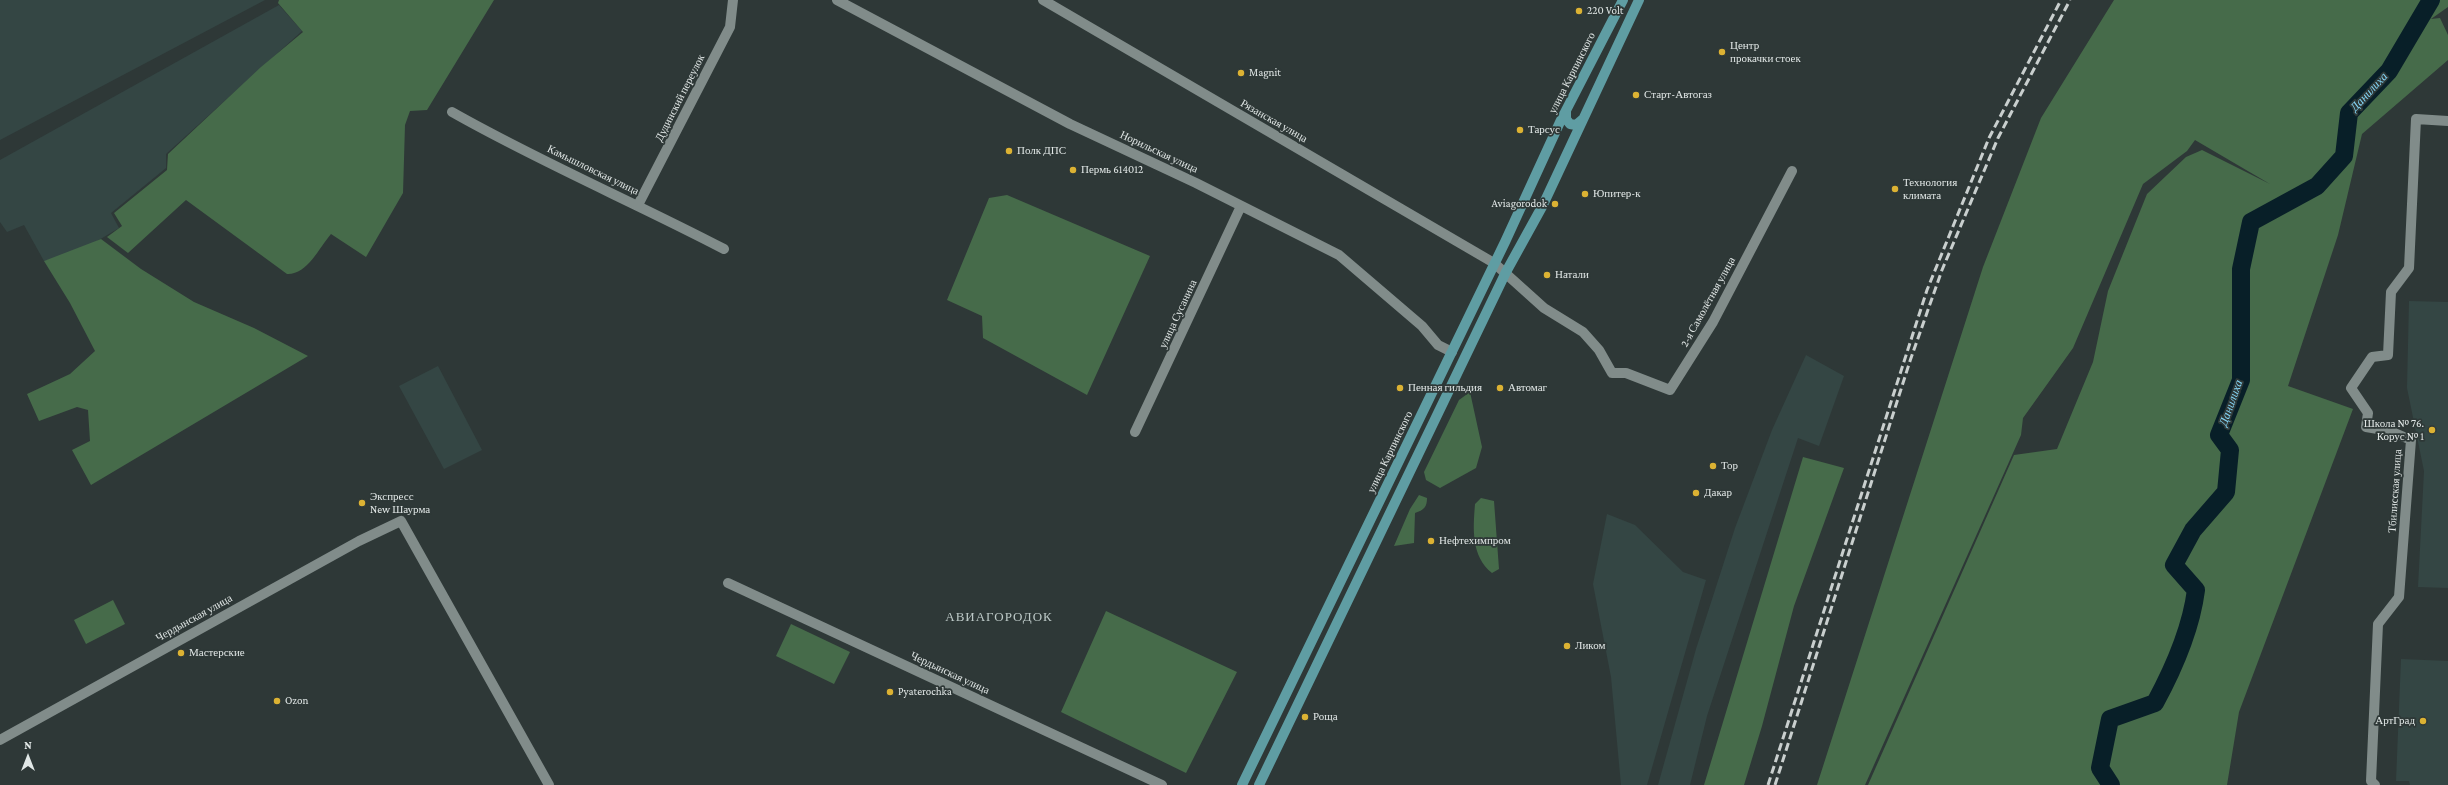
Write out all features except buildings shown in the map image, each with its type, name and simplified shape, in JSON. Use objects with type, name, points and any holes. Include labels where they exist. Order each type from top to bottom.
[{"type":"main road","name":"улица Карпинского","points":[[1242,785],[1452,352],[1566,111],[1623,0]]},
{"type":"main road","points":[[1259,785],[1367,559],[1458,376],[1506,272],[1543,205],[1639,0]]},
{"type":"main road","points":[[1566,111],[1566,119],[1570,124],[1576,125],[1584,118]]},
{"type":"main road","points":[[1355,553],[1358,562],[1367,559]]},
{"type":"main road","points":[[1338,588],[1348,589],[1350,595]]},
{"type":"street","name":"Дудинский переулок","points":[[638,205],[730,26],[733,0]]},
{"type":"street","name":"Норильская улица","points":[[837,0],[1070,124],[1339,255],[1422,326],[1438,345],[1452,352]]},
{"type":"street","name":"Рязанская улица","points":[[1043,0],[1494,263],[1506,272],[1544,308],[1566,324],[1583,332],[1599,350],[1612,373]]},
{"type":"street","name":"Камышловская улица","points":[[452,112],[492,134],[638,205],[724,249]]},
{"type":"street","name":"Тбилисская улица","points":[[2375,785],[2371,781],[2378,624],[2399,597],[2411,440],[2390,431],[2366,427],[2368,413],[2351,388],[2372,357],[2388,355],[2391,292],[2409,268],[2416,118],[2448,120]]},
{"type":"street","name":"2-я Самолётная улица","points":[[1612,373],[1626,373],[1670,390],[1713,322],[1792,171]]},
{"type":"street","name":"улица Сусанина","points":[[1135,432],[1241,206]]},
{"type":"street","name":"Чердынская улица","points":[[0,740],[359,541],[401,521],[550,785]]},
{"type":"street","name":"Чердынская улица","points":[[728,583],[1162,785]]},
{"type":"shaded area","points":[[0,0],[265,0],[0,140]]},
{"type":"shaded area","points":[[279,5],[302,31],[166,154],[166,168],[111,213],[119,228],[77,253],[44,261],[24,225],[7,232],[0,222],[0,160]]},
{"type":"shaded area","name":"Школа № 76. Корус № 1","points":[[2409,301],[2448,302],[2448,588],[2418,587],[2424,471],[2407,388]]},
{"type":"shaded area","points":[[1806,355],[1844,376],[1819,446],[1798,438],[1707,716],[1690,785],[1658,785],[1696,649],[1735,528],[1772,430]]},
{"type":"shaded area","points":[[438,366],[482,450],[444,469],[399,386]]},
{"type":"shaded area","points":[[1607,514],[1635,525],[1683,572],[1706,580],[1647,785],[1621,785],[1611,677],[1593,584]]},
{"type":"shaded area","name":"АртГрад","points":[[2401,659],[2448,661],[2448,785],[2410,785],[2409,781],[2396,781]]},
{"type":"green space","points":[[279,0],[494,0],[427,110],[410,111],[405,125],[403,193],[366,257],[331,234],[307,265],[301,270],[287,274],[186,200],[128,253],[107,237],[122,226],[114,213],[167,170],[168,154],[261,67],[303,32],[278,3]]},
{"type":"green space","points":[[2114,0],[2448,0],[2448,7],[2431,19],[2440,18],[2448,35],[2448,60],[2362,134],[2338,235],[2288,386],[2353,409],[2239,712],[2227,785],[1868,785],[2014,455],[2057,449],[2093,362],[2108,291],[2147,194],[2186,157],[2202,150],[2270,184],[2195,140],[2187,151],[2143,184],[2073,348],[2023,418],[2021,435],[1865,785],[1817,785],[1983,267],[2041,118]]},
{"type":"green space","points":[[1007,195],[1150,256],[1087,395],[983,338],[982,316],[947,300],[989,198]]},
{"type":"green space","points":[[101,239],[141,269],[194,302],[254,328],[308,356],[91,485],[72,450],[90,441],[88,410],[77,407],[39,421],[27,394],[70,374],[95,351],[70,303],[44,261]]},
{"type":"green space","points":[[1470,392],[1482,447],[1476,468],[1440,488],[1426,480],[1424,472],[1459,400]]},
{"type":"green space","points":[[1803,457],[1844,468],[1794,606],[1762,726],[1744,785],[1704,785]]},
{"type":"green space","points":[[1419,495],[1427,498],[1427,501],[1426,506],[1421,511],[1415,513],[1414,543],[1394,546],[1410,509]]},
{"type":"green space","points":[[1481,498],[1494,501],[1499,569],[1492,573],[1480,559],[1475,542],[1475,504]]},
{"type":"green space","points":[[113,600],[125,624],[86,644],[74,620]]},
{"type":"green space","points":[[1106,611],[1237,672],[1186,773],[1061,712]]},
{"type":"green space","points":[[791,624],[850,652],[834,684],[776,656]]},
{"type":"waterway","name":"Данилиха","points":[[2111,785],[2100,768],[2110,719],[2155,703],[2162,690],[2186,634],[2194,605],[2196,590],[2174,565],[2193,530],[2226,492],[2230,450],[2219,435],[2241,380],[2241,269],[2251,222],[2317,186],[2344,156],[2349,113],[2389,71],[2431,0]]},
{"type":"railway","points":[[1768,785],[1927,290],[1989,138],[2061,0]]},
{"type":"railway","points":[[1775,785],[1910,361],[1942,270],[1998,138],[2070,0]]},
{"type":"place","name":"220 Volt","points":[[1579,11]]},
{"type":"place","name":"Центр прокачки стоек","points":[[1722,52]]},
{"type":"place","name":"Magnit","points":[[1241,73]]},
{"type":"place","name":"Старт-Автогаз","points":[[1636,95]]},
{"type":"place","name":"Тарсус","points":[[1520,130]]},
{"type":"place","name":"Полк ДПС","points":[[1009,151]]},
{"type":"place","name":"Пермь 614012","points":[[1073,170]]},
{"type":"place","name":"Технология климата","points":[[1895,189]]},
{"type":"place","name":"Юпитер-к","points":[[1585,194]]},
{"type":"place","name":"Aviagorodok","points":[[1555,204]]},
{"type":"place","name":"Натали","points":[[1547,275]]},
{"type":"place","name":"Пенная гильдия","points":[[1400,388]]},
{"type":"place","name":"Автомаг","points":[[1500,388]]},
{"type":"place","name":"Школа № 76. Корус № 1","points":[[2432,430]]},
{"type":"place","name":"Тор","points":[[1713,466]]},
{"type":"place","name":"Дакар","points":[[1696,493]]},
{"type":"place","name":"Экспресс New Шаурма","points":[[362,503]]},
{"type":"place","name":"Нефтехимпром","points":[[1431,541]]},
{"type":"place","name":"Ликом","points":[[1567,646]]},
{"type":"place","name":"Мастерские","points":[[181,653]]},
{"type":"place","name":"Pyaterochka","points":[[890,692]]},
{"type":"place","name":"Ozon","points":[[277,701]]},
{"type":"place","name":"Роща","points":[[1305,717]]},
{"type":"place","name":"АртГрад","points":[[2423,721]]},
{"type":"district","name":"АВИАГОРОДОК","points":[[999,617]]}]
